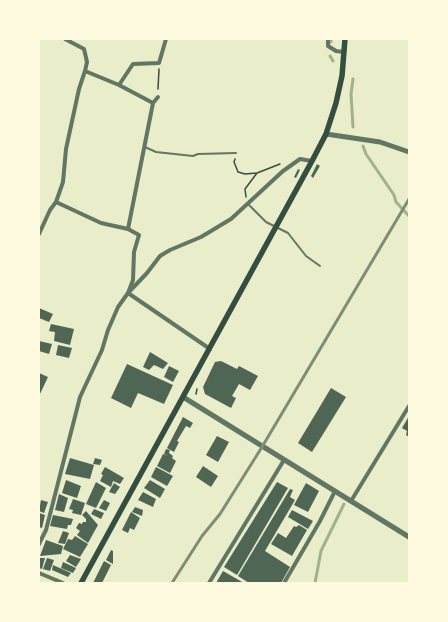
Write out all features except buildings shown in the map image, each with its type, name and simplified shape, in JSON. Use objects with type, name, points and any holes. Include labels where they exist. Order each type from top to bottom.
[{"type":"main road","points":[[81,583],[326,134],[336,103],[342,76],[345,39]]},
{"type":"street","points":[[39,234],[50,210],[56,202],[63,182],[66,149],[79,89],[87,62],[84,49],[65,39]]},
{"type":"street","points":[[119,85],[133,64],[160,63],[166,39]]},
{"type":"street","points":[[328,39],[328,46],[344,52]]},
{"type":"street","points":[[85,71],[119,85],[153,103]]},
{"type":"street","points":[[128,229],[153,103],[158,97]]},
{"type":"street","points":[[326,134],[380,142],[409,151]]},
{"type":"street","points":[[39,544],[46,530],[80,397],[102,350],[108,330],[118,307],[160,256],[170,250],[201,237],[231,219],[284,171],[300,159],[312,161]]},
{"type":"street","points":[[56,202],[101,223],[128,229],[139,235],[134,252],[133,280],[128,293]]},
{"type":"street","points":[[128,293],[210,349]]},
{"type":"street","points":[[183,397],[409,537]]},
{"type":"street","points":[[351,501],[409,406]]},
{"type":"street","points":[[209,583],[284,460]]},
{"type":"street","points":[[284,583],[320,521],[335,491]]},
{"type":"street","points":[[39,574],[63,583]]},
{"type":"lane","points":[[145,147],[156,152],[193,156],[198,154],[236,154]]},
{"type":"lane","points":[[248,204],[266,222],[288,233],[306,256],[320,266]]},
{"type":"path","points":[[158,97],[160,63]]},
{"type":"path","points":[[236,154],[234,162],[238,172],[245,174],[257,173],[286,161]]},
{"type":"path","points":[[245,189],[257,173]]},
{"type":"waterway","points":[[330,56],[333,61]]},
{"type":"waterway","points":[[353,79],[351,94],[353,127]]},
{"type":"waterway","points":[[363,146],[366,154],[394,195],[396,202],[409,216]]},
{"type":"waterway","points":[[315,583],[321,551],[344,504]]},
{"type":"railway","points":[[172,583],[202,536],[220,514],[262,447],[409,199]]}]
